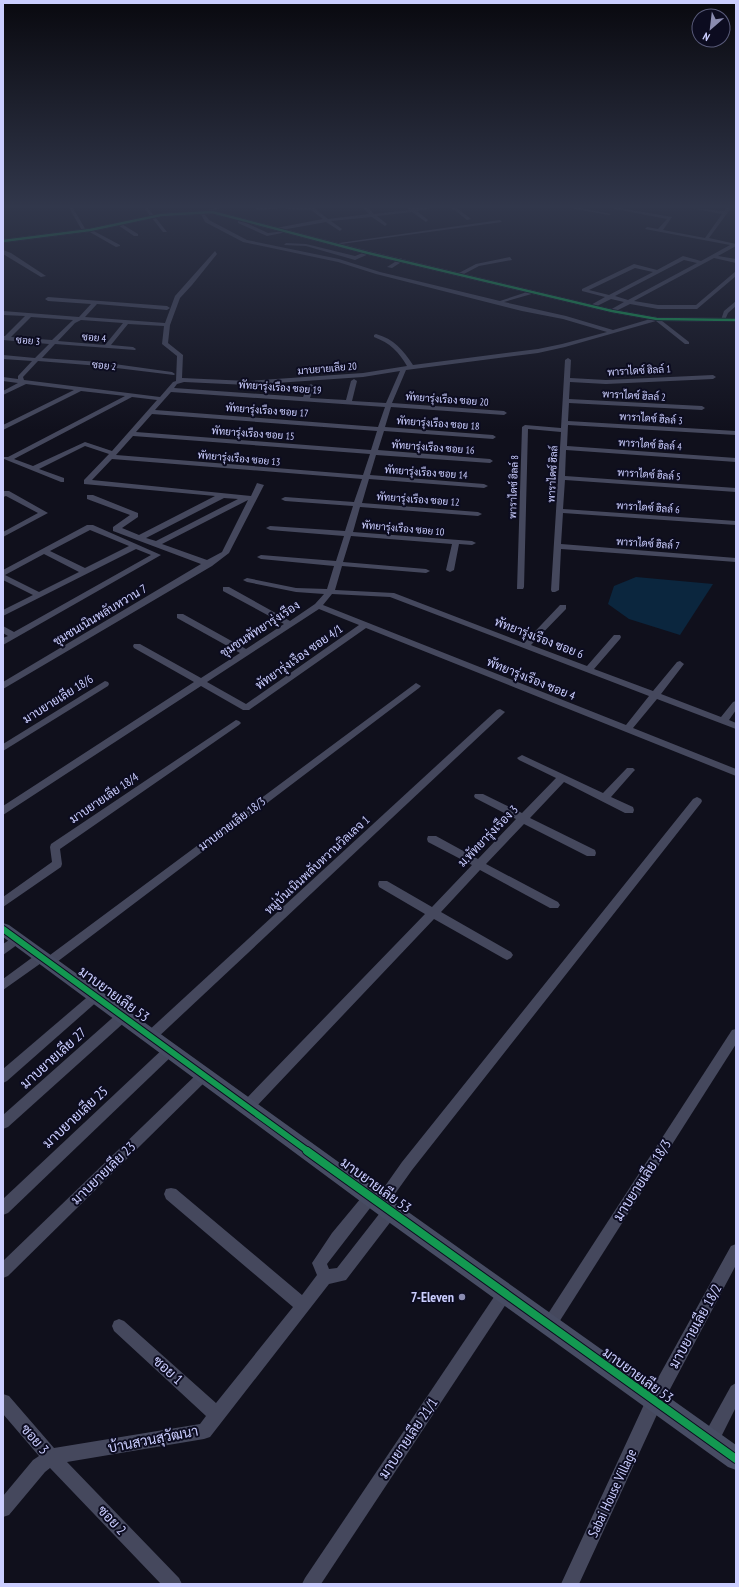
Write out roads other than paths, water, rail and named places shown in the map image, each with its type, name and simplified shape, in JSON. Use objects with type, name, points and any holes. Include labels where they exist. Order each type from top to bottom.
[{"type":"street","points":[[192,282],[177,297],[167,325],[165,344],[180,355],[180,381],[169,390],[152,412],[86,482],[254,498]]},
{"type":"street","points":[[416,282],[522,309],[564,317],[611,331]]},
{"type":"street","points":[[493,282],[591,307],[657,319],[736,320]]},
{"type":"street","points":[[599,282],[584,290],[628,302],[658,307],[696,307],[725,282]]},
{"type":"street","points":[[624,282],[632,284]]},
{"type":"street","points":[[591,307],[636,282]]},
{"type":"street","points":[[612,311],[664,282]]},
{"type":"street","points":[[503,301],[533,292]]},
{"type":"street","points":[[48,299],[167,308]]},
{"type":"street","points":[[24,381],[20,377],[73,322],[80,319],[96,302]]},
{"type":"street","points":[[724,319],[726,312],[736,303]]},
{"type":"street","points":[[3,313],[167,325]]},
{"type":"street","points":[[5,338],[30,315]]},
{"type":"street","points":[[3,393],[24,381],[80,323],[80,319]]},
{"type":"street","points":[[657,319],[687,343]]},
{"type":"street","name":"มาบยายเลีย 20","points":[[180,381],[188,380],[248,383],[289,381],[356,376],[536,352],[563,346],[571,352],[611,331],[657,319]]},
{"type":"street","points":[[106,347],[126,323]]},
{"type":"street","points":[[376,336],[389,340],[403,354],[407,368]]},
{"type":"street","name":"ซอย 3","points":[[5,338],[53,343]]},
{"type":"street","name":"ซอย 4","points":[[53,343],[133,349]]},
{"type":"street","name":"พาราไดซ์ ฮิลล์","points":[[563,346],[564,356],[571,352]]},
{"type":"street","name":"พาราไดซ์ ฮิลล์","points":[[555,590],[567,380],[571,352]]},
{"type":"street","points":[[3,357],[36,360]]},
{"type":"street","name":"ซอย 2","points":[[36,360],[100,364],[172,374]]},
{"type":"street","name":"ชุมชนพัทยารุ่งเรือง","points":[[3,811],[318,606],[330,592],[389,404],[407,368]]},
{"type":"street","name":"พาราไดซ์ ฮิลล์ 1","points":[[567,380],[606,382],[713,376]]},
{"type":"street","points":[[3,379],[162,399]]},
{"type":"street","points":[[349,401],[354,381]]},
{"type":"street","points":[[306,399],[312,386]]},
{"type":"street","points":[[3,428],[82,388]]},
{"type":"street","name":"พัทยารุ่งเรือง ซอย 19","points":[[169,390],[389,404]]},
{"type":"street","points":[[6,458],[130,396]]},
{"type":"street","name":"พาราไดซ์ ฮิลล์ 2","points":[[566,401],[702,408]]},
{"type":"street","name":"พัทยารุ่งเรือง ซอย 20","points":[[389,404],[504,413]]},
{"type":"street","name":"พัทยารุ่งเรือง ซอย 17","points":[[152,412],[381,428]]},
{"type":"street","name":"พาราไดซ์ ฮิลล์ 3","points":[[564,426],[736,433]]},
{"type":"street","name":"พาราไดซ์ ฮิลล์ 8","points":[[520,587],[525,427],[564,426]]},
{"type":"street","name":"พัทยารุ่งเรือง ซอย 18","points":[[381,428],[493,437]]},
{"type":"street","name":"พัทยารุ่งเรือง ซอย 15","points":[[131,434],[374,453]]},
{"type":"street","name":"พัทยารุ่งเรือง ซอย 13","points":[[33,469],[85,444],[112,456],[366,478]]},
{"type":"street","name":"พาราไดซ์ ฮิลล์ 4","points":[[563,448],[736,460]]},
{"type":"street","name":"พัทยารุ่งเรือง ซอย 16","points":[[374,453],[490,461]]},
{"type":"street","points":[[6,458],[61,480]]},
{"type":"street","name":"พัทยารุ่งเรือง ซอย 14","points":[[366,478],[484,486]]},
{"type":"street","name":"พาราไดซ์ ฮิลล์ 5","points":[[561,478],[736,490]]},
{"type":"street","name":"ชุมชนเนินพลับหวาน 7","points":[[3,686],[209,564],[225,553],[260,485]]},
{"type":"street","points":[[3,495],[6,493],[44,513],[5,532]]},
{"type":"street","points":[[139,538],[221,496]]},
{"type":"street","points":[[90,498],[135,515],[116,529],[209,564]]},
{"type":"street","points":[[156,544],[245,498]]},
{"type":"street","name":"พัทยารุ่งเรือง ซอย 12","points":[[285,499],[478,514]]},
{"type":"street","name":"พาราไดซ์ ฮิลล์ 6","points":[[560,511],[736,523]]},
{"type":"street","points":[[3,573],[90,527],[134,547],[157,555],[3,642]]},
{"type":"street","name":"พัทยารุ่งเรือง ซอย 10","points":[[270,528],[472,543]]},
{"type":"street","name":"พัทยารุ่งเรือง ซอย 10","points":[[450,570],[456,542]]},
{"type":"street","name":"พาราไดซ์ ฮิลล์ 7","points":[[558,546],[736,560]]},
{"type":"street","points":[[3,613],[134,547]]},
{"type":"street","points":[[44,551],[84,571]]},
{"type":"street","points":[[261,557],[426,571]]},
{"type":"street","points":[[3,577],[39,596]]},
{"type":"street","name":"พัทยารุ่งเรือง ซอย 6","points":[[247,580],[296,590],[391,595],[736,726]]},
{"type":"street","points":[[226,589],[290,624]]},
{"type":"street","name":"พัทยารุ่งเรือง ซอย 4","points":[[318,606],[736,773]]},
{"type":"street","points":[[526,646],[563,607]]},
{"type":"street","points":[[180,616],[246,652]]},
{"type":"street","name":"พัทยารุ่งเรือง ซอย 4/1","points":[[201,682],[246,708],[365,625]]},
{"type":"street","points":[[3,629],[14,636]]},
{"type":"street","points":[[588,670],[617,637]]},
{"type":"street","points":[[136,646],[201,682]]},
{"type":"street","points":[[627,730],[656,696],[680,664]]},
{"type":"street","name":"มาบยายเลีย 18/6","points":[[3,748],[105,684]]},
{"type":"street","name":"มาบยายเลีย 18/3","points":[[3,985],[45,959],[416,686]]},
{"type":"street","points":[[723,721],[736,704]]},
{"type":"street","name":"หมู่บ้นเนินพลับหวานวิลเลจ 1","points":[[151,1036],[500,712]]},
{"type":"street","name":"มาบยายเลีย 18/4","points":[[3,903],[57,864],[55,847],[236,724]]},
{"type":"street","points":[[522,758],[629,810]]},
{"type":"street","points":[[604,798],[630,770]]},
{"type":"street","name":"ม.พัทยารุ่งเรือง 3","points":[[247,1107],[562,778]]},
{"type":"street","points":[[479,796],[591,853]]},
{"type":"street","points":[[381,1204],[337,1238],[319,1263],[325,1277],[341,1275],[381,1204],[407,1166],[697,801]]},
{"type":"street","points":[[432,839],[554,905]]},
{"type":"street","points":[[383,884],[507,955]]},
{"type":"street","name":"มาบยายเลีย 53","points":[[8,939],[45,959],[654,1402],[736,1459]]},
{"type":"street","points":[[3,1077],[96,996]]},
{"type":"street","name":"มาบยายเลีย 27","points":[[3,1123],[123,1016]]},
{"type":"street","name":"มาบยายเลีย 18/3","points":[[549,1325],[736,1034]]},
{"type":"street","name":"มาบยายเลีย 25","points":[[3,1208],[170,1050]]},
{"type":"street","name":"มาบยายเลีย 23","points":[[3,1271],[204,1075]]},
{"type":"street","points":[[171,1194],[302,1305]]},
{"type":"street","name":"มาบยายเลีย 18/2","points":[[654,1402],[736,1251]]},
{"type":"street","name":"บ้านสวนสุวัฒนา","points":[[51,1457],[204,1431],[325,1277]]},
{"type":"street","name":"มาบยายเลีย 21/1","points":[[311,1584],[505,1293]]},
{"type":"street","name":"ซอย 1","points":[[120,1326],[216,1414]]},
{"type":"street","points":[[710,1441],[736,1391]]},
{"type":"street","name":"ซอย 3","points":[[3,1402],[51,1457]]},
{"type":"street","name":"Sabai House Village","points":[[570,1584],[654,1402]]},
{"type":"street","points":[[3,1509],[39,1466],[51,1457]]},
{"type":"street","name":"ซอย 2","points":[[51,1457],[172,1584]]},
{"type":"water","points":[[636,577],[713,584],[680,635],[629,619],[608,604],[614,586]]},
{"type":"place","name":"7-Eleven","points":[[462,1297]]}]
